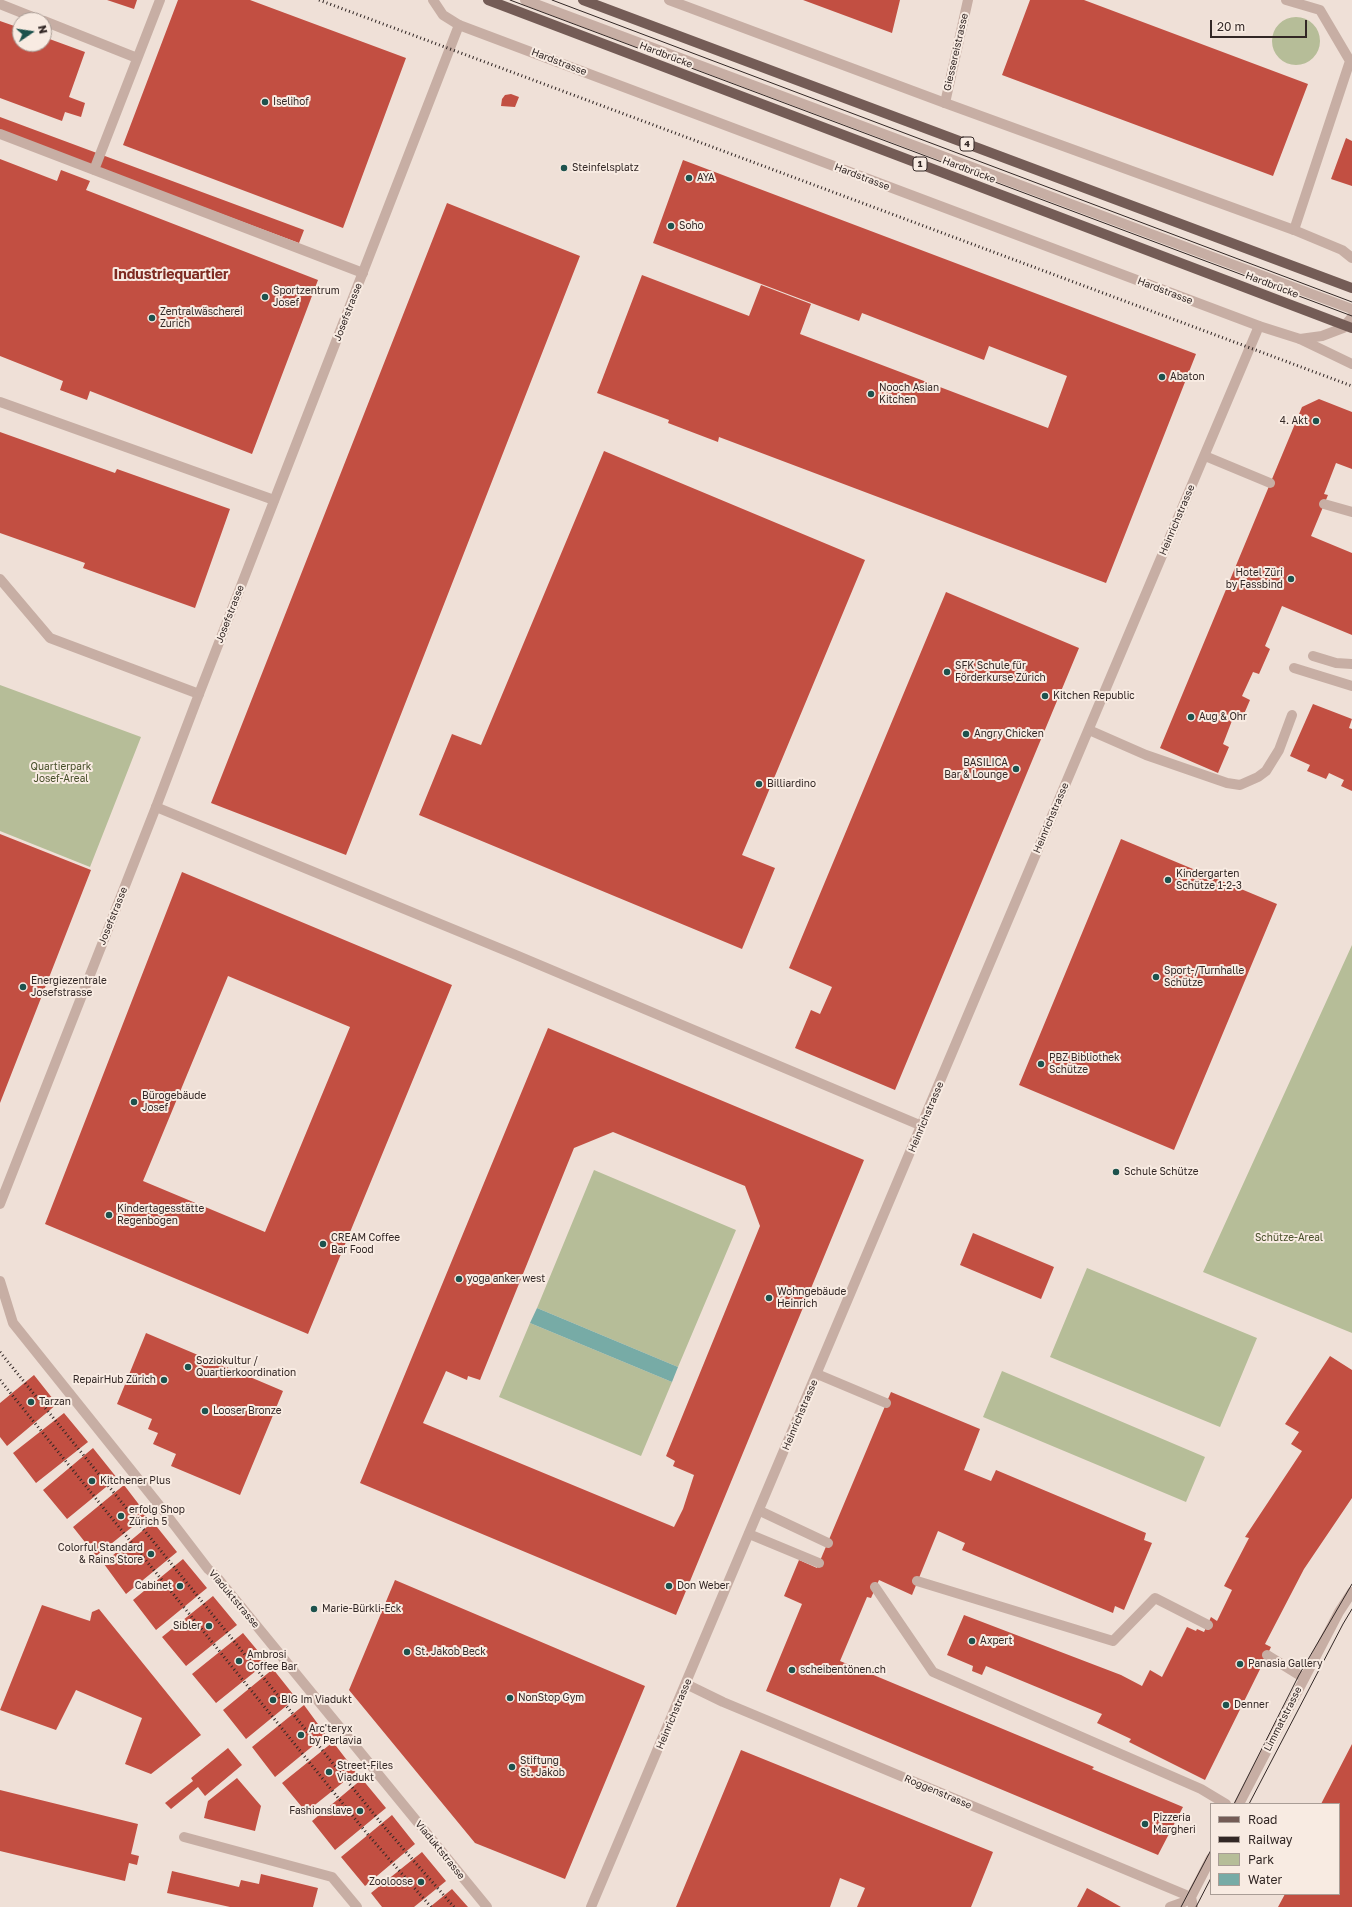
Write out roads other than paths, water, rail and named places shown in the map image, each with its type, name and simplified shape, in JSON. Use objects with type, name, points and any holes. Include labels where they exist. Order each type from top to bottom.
[{"type":"main road","name":"Hardbrücke","points":[[488,0],[1352,328]]},
{"type":"main road","name":"4","points":[[583,0],[1352,288]]},
{"type":"street","points":[[94,170],[160,0]]},
{"type":"street","name":"Hardstrasse","points":[[433,0],[443,15],[459,25],[1259,326],[1300,338],[1352,364]]},
{"type":"street","points":[[525,0],[1352,309]]},
{"type":"street","points":[[669,0],[945,103],[1294,230],[1342,250],[1352,258]]},
{"type":"street","name":"Giessereistrasse","points":[[945,103],[968,0]]},
{"type":"street","points":[[1286,0],[1320,10],[1351,61],[1294,230]]},
{"type":"street","points":[[0,4],[20,12]]},
{"type":"street","points":[[52,24],[137,58]]},
{"type":"street","name":"Josefstrasse","points":[[0,1204],[156,807],[459,25]]},
{"type":"street","points":[[0,134],[363,273]]},
{"type":"street","name":"Hardstrasse","points":[[1300,338],[1322,336],[1343,328],[1352,317]]},
{"type":"street","name":"Heinrichstrasse","points":[[591,1907],[760,1511],[1259,326]]},
{"type":"street","points":[[0,402],[274,500]]},
{"type":"street","points":[[1205,456],[1270,482]]},
{"type":"street","points":[[1324,504],[1352,512]]},
{"type":"street","points":[[0,579],[50,638],[199,694]]},
{"type":"street","points":[[1313,656],[1336,663],[1352,664]]},
{"type":"street","points":[[1294,668],[1352,686]]},
{"type":"street","points":[[1089,730],[1146,755],[1227,783],[1240,785],[1258,778],[1266,771],[1279,750],[1292,715]]},
{"type":"street","points":[[156,807],[509,952],[922,1126]]},
{"type":"street","name":"Viaduktstrasse","points":[[0,1281],[13,1323],[159,1505],[208,1569],[215,1575],[487,1907]]},
{"type":"street","points":[[817,1374],[886,1403]]},
{"type":"street","points":[[760,1511],[828,1544]]},
{"type":"street","points":[[750,1534],[819,1563]]},
{"type":"street","points":[[917,1581],[1113,1641],[1155,1598],[1208,1625]]},
{"type":"street","points":[[875,1588],[933,1672],[1201,1789],[1224,1803]]},
{"type":"street","name":"Limmatstrasse","points":[[1240,1803],[1339,1612],[1352,1592]]},
{"type":"street","points":[[1267,1654],[1304,1678]]},
{"type":"street","name":"Roggenstrasse","points":[[686,1684],[723,1702],[1192,1902]]},
{"type":"street","points":[[184,1837],[332,1877],[357,1907]]},
{"type":"street","points":[[1186,1907],[1192,1902],[1210,1860]]},
{"type":"street","points":[[1170,1907],[1184,1902],[1192,1902]]},
{"type":"water","points":[[537,1308],[678,1367],[672,1382],[530,1323]]},
{"type":"tram line","points":[[510,0],[1352,316]]},
{"type":"tram line","points":[[552,0],[1352,302]]},
{"type":"tram line","points":[[1235,1803],[1299,1675],[1352,1584]]},
{"type":"tram line","points":[[1250,1803],[1352,1609]]},
{"type":"tram line","points":[[1181,1907],[1210,1852]]},
{"type":"tram line","points":[[1196,1907],[1210,1880]]},
{"type":"railway","points":[[319,0],[1352,386]]},
{"type":"railway","points":[[0,1352],[386,1829],[454,1907]]},
{"type":"railway","points":[[0,1380],[369,1836],[431,1907]]},
{"type":"place","name":"Iselihof","points":[[265,102]]},
{"type":"place","name":"Steinfelsplatz","points":[[564,168]]},
{"type":"place","name":"AYA","points":[[689,178]]},
{"type":"place","name":"Soho","points":[[671,226]]},
{"type":"place","name":"Sportzentrum Josef","points":[[265,297]]},
{"type":"place","name":"Zentralwäscherei Zurich","points":[[152,318]]},
{"type":"place","name":"Abaton","points":[[1162,377]]},
{"type":"place","name":"Nooch Asian Kitchen","points":[[871,394]]},
{"type":"place","name":"4. Akt","points":[[1316,421]]},
{"type":"place","name":"Hotel Züri by Fassbind","points":[[1291,579]]},
{"type":"place","name":"SFK Schule für Förderkurse Zürich","points":[[947,672]]},
{"type":"place","name":"Kitchen Republic","points":[[1045,696]]},
{"type":"place","name":"Aug & Ohr","points":[[1191,717]]},
{"type":"place","name":"Angry Chicken","points":[[966,734]]},
{"type":"place","name":"BASILICA Bar & Lounge","points":[[1016,769]]},
{"type":"place","name":"Billiardino","points":[[759,784]]},
{"type":"place","name":"Kindergarten Schütze 1-2-3","points":[[1168,880]]},
{"type":"place","name":"Sport-/Turnhalle Schütze","points":[[1156,977]]},
{"type":"place","name":"Energiezentrale Josefstrasse","points":[[23,987]]},
{"type":"place","name":"PBZ Bibliothek Schütze","points":[[1041,1064]]},
{"type":"place","name":"Bürogebäude Josef","points":[[134,1102]]},
{"type":"place","name":"Schule Schütze","points":[[1116,1172]]},
{"type":"place","name":"Kindertagesstätte Regenbogen","points":[[109,1215]]},
{"type":"place","name":"CREAM Coffee Bar Food","points":[[323,1244]]},
{"type":"place","name":"yoga anker west","points":[[459,1279]]},
{"type":"place","name":"Wohngebäude Heinrich","points":[[769,1298]]},
{"type":"place","name":"Soziokultur / Quartierkoordination","points":[[188,1367]]},
{"type":"place","name":"RepairHub Zürich","points":[[164,1380]]},
{"type":"place","name":"Tarzan","points":[[31,1402]]},
{"type":"place","name":"Looser Bronze","points":[[205,1411]]},
{"type":"place","name":"Kitchener Plus","points":[[92,1481]]},
{"type":"place","name":"erfolg Shop Zürich 5","points":[[121,1516]]},
{"type":"place","name":"Colorful Standard & Rains Store","points":[[151,1554]]},
{"type":"place","name":"Cabinet","points":[[180,1586]]},
{"type":"place","name":"Don Weber","points":[[669,1586]]},
{"type":"place","name":"Marie-Bürkli-Eck","points":[[314,1609]]},
{"type":"place","name":"Sibler","points":[[209,1626]]},
{"type":"place","name":"Axpert","points":[[972,1641]]},
{"type":"place","name":"St. Jakob Beck","points":[[407,1652]]},
{"type":"place","name":"Ambrosi Coffee Bar","points":[[239,1661]]},
{"type":"place","name":"Panasia Gallery","points":[[1240,1664]]},
{"type":"place","name":"scheibentönen.ch","points":[[792,1670]]},
{"type":"place","name":"NonStop Gym","points":[[510,1698]]},
{"type":"place","name":"BIG Im Viadukt","points":[[273,1700]]},
{"type":"place","name":"Denner","points":[[1226,1705]]},
{"type":"place","name":"Arc'teryx by Perlavia","points":[[301,1735]]},
{"type":"place","name":"Stiftung St. Jakob","points":[[512,1767]]},
{"type":"place","name":"Street-Files Viadukt","points":[[329,1772]]},
{"type":"place","name":"Fashionslave","points":[[360,1811]]},
{"type":"place","name":"Pizzeria Margheri","points":[[1145,1824]]},
{"type":"place","name":"Zooloose","points":[[421,1882]]},
{"type":"district","name":"Industriequartier","points":[[171,275]]},
{"type":"park label","name":"Quartierpark Josef-Areal","points":[[61,772]]},
{"type":"park label","name":"Schütze-Areal","points":[[1289,1238]]}]
